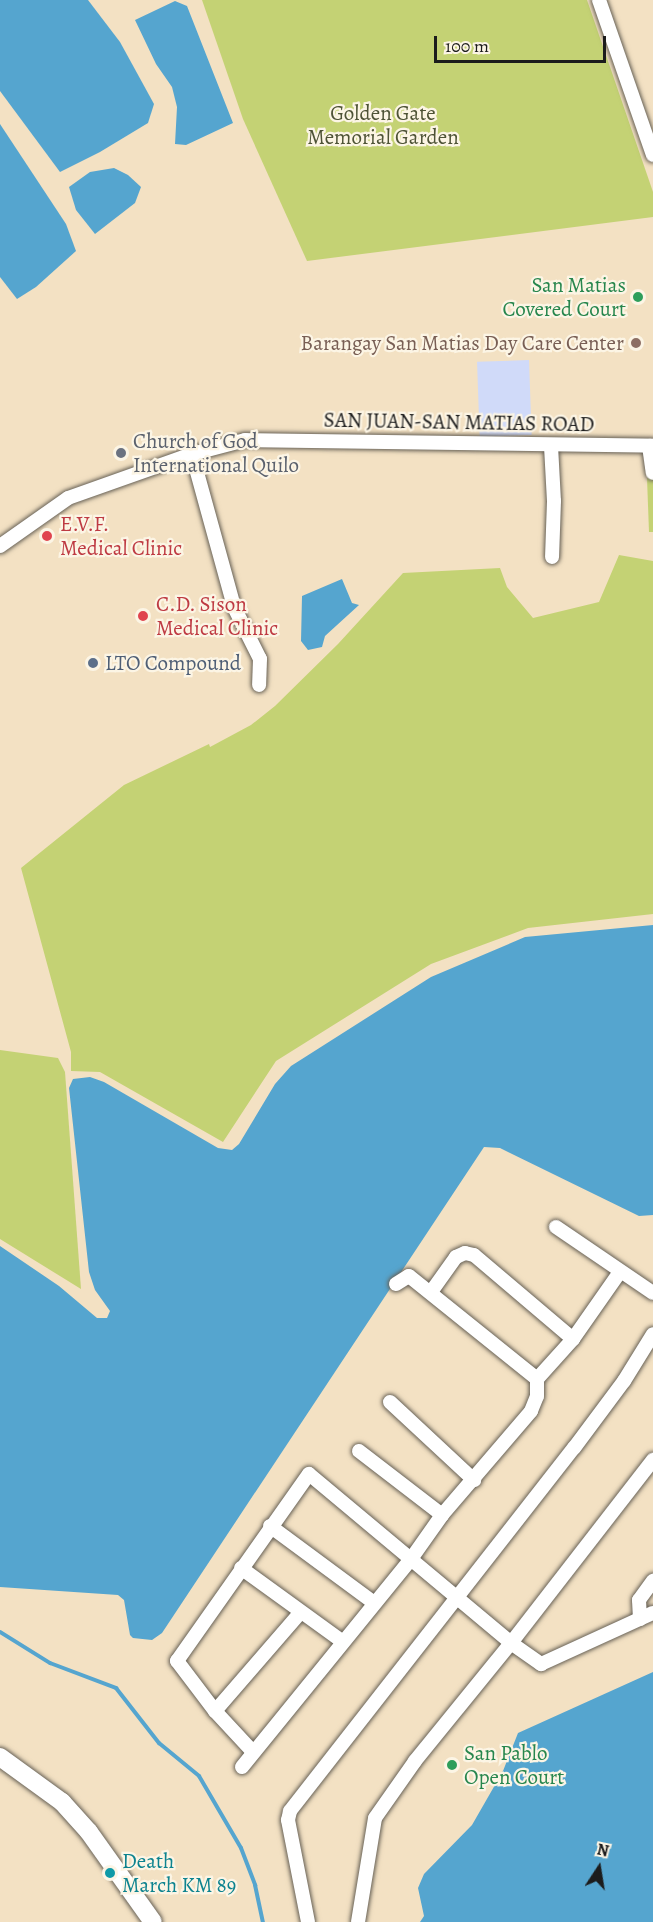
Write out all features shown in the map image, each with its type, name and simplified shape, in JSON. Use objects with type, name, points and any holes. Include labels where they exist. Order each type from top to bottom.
[{"type":"main road","points":[[0,1757],[62,1802],[101,1848],[153,1922]]},
{"type":"street","points":[[599,0],[653,155]]},
{"type":"street","name":"SAN JUAN-SAN MATIAS ROAD","points":[[0,546],[68,498],[192,454],[245,440],[651,446]]},
{"type":"street","points":[[551,446],[554,501],[552,557]]},
{"type":"street","points":[[651,446],[653,473]]},
{"type":"street","points":[[192,454],[234,607],[260,659],[259,685]]},
{"type":"street","points":[[556,1227],[653,1293]]},
{"type":"street","points":[[431,1293],[456,1257],[465,1253],[474,1255],[573,1340]]},
{"type":"street","points":[[242,1767],[342,1641],[411,1559],[442,1515],[531,1411],[537,1396],[537,1379],[573,1340],[620,1272]]},
{"type":"street","points":[[396,1284],[409,1276],[537,1379]]},
{"type":"street","points":[[308,1922],[288,1820],[290,1811],[457,1599],[624,1381],[653,1334]]},
{"type":"street","points":[[390,1402],[474,1480]]},
{"type":"street","points":[[359,1451],[442,1515]]},
{"type":"street","points":[[358,1922],[375,1818],[415,1761],[511,1643],[653,1460]]},
{"type":"street","points":[[253,1752],[214,1711],[177,1662],[270,1526],[309,1474],[457,1599],[541,1664],[653,1613]]},
{"type":"street","points":[[270,1526],[374,1603]]},
{"type":"street","points":[[241,1568],[300,1613],[342,1641]]},
{"type":"street","points":[[640,1619],[639,1600],[653,1581]]},
{"type":"street","points":[[214,1711],[300,1613]]},
{"type":"shaded area","points":[[529,360],[532,435],[480,437],[477,362]]},
{"type":"green space","name":"Golden Gate Memorial Garden","points":[[202,0],[587,0],[653,192],[653,217],[307,261],[243,119]]},
{"type":"green space","points":[[647,478],[653,478],[653,532],[649,532]]},
{"type":"green space","points":[[619,555],[653,561],[653,914],[528,928],[431,964],[276,1061],[223,1142],[100,1072],[71,1071],[71,1052],[21,868],[124,785],[209,744],[210,747],[251,725],[275,706],[338,644],[403,573],[500,568],[507,587],[533,618],[599,602]]},
{"type":"green space","points":[[0,1050],[58,1058],[65,1072],[81,1289],[0,1239]]},
{"type":"water","points":[[0,0],[88,0],[120,42],[154,104],[148,123],[100,152],[60,172],[0,91]]},
{"type":"water","points":[[175,1],[187,6],[233,123],[186,145],[175,144],[177,107],[172,87],[156,64],[135,20]]},
{"type":"water","points":[[0,124],[66,224],[76,251],[36,287],[17,299],[0,277]]},
{"type":"water","points":[[114,168],[128,175],[141,187],[135,203],[95,234],[76,210],[69,187],[90,172]]},
{"type":"water","points":[[342,579],[352,603],[359,605],[325,636],[322,647],[308,650],[301,641],[302,596]]},
{"type":"water","points":[[653,925],[653,1215],[639,1216],[500,1148],[484,1147],[162,1633],[152,1640],[133,1638],[130,1635],[124,1600],[118,1595],[0,1587],[0,1246],[59,1286],[97,1318],[107,1318],[110,1311],[95,1290],[89,1272],[69,1088],[73,1079],[90,1077],[104,1082],[218,1148],[232,1150],[239,1144],[275,1084],[291,1066],[431,977],[525,937]]},
{"type":"water","points":[[653,1672],[653,1922],[420,1922],[424,1916],[418,1888],[424,1874],[472,1825],[503,1771],[518,1733]]},
{"type":"waterway","points":[[0,1632],[50,1663],[116,1688],[159,1743],[199,1776],[241,1848],[255,1885],[263,1922]]},
{"type":"place","name":"San Matias Covered Court","points":[[638,297]]},
{"type":"place","name":"Barangay San Matias Day Care Center","points":[[636,343]]},
{"type":"place","name":"Church of God International Quilo","points":[[121,453]]},
{"type":"place","name":"E.V.F. Medical Clinic","points":[[47,536]]},
{"type":"place","name":"C.D. Sison Medical Clinic","points":[[143,616]]},
{"type":"place","name":"LTO Compound","points":[[93,663]]},
{"type":"place","name":"San Pablo Open Court","points":[[452,1765]]},
{"type":"place","name":"Death March KM 89","points":[[110,1873]]}]
